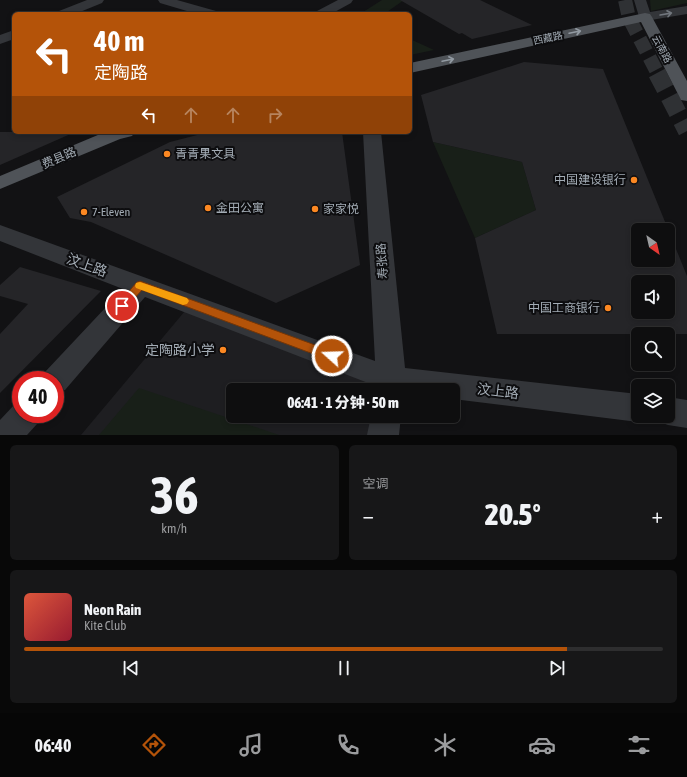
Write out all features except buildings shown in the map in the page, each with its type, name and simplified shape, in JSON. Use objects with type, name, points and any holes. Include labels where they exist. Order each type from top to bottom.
[{"type":"main road","name":"西藏路","points":[[412,68],[645,17]]},
{"type":"main road","name":"云南路","points":[[645,17],[687,96]]},
{"type":"main road","name":"费县路","points":[[0,183],[118,134]]},
{"type":"street","points":[[69,12],[98,0]]},
{"type":"street","points":[[164,0],[204,12]]},
{"type":"street","points":[[326,12],[347,0]]},
{"type":"street","name":"云南路","points":[[640,0],[645,17]]},
{"type":"street","name":"西藏路","points":[[645,17],[687,10]]},
{"type":"street","points":[[0,40],[12,35]]},
{"type":"street","name":"寿张路","points":[[372,134],[391,383]]},
{"type":"street","name":"汶上路","points":[[0,233],[140,285],[388,383]]},
{"type":"street","points":[[64,371],[140,285]]},
{"type":"street","name":"汶上路","points":[[460,391],[631,407]]},
{"type":"street","points":[[675,413],[687,414]]},
{"type":"street","points":[[7,435],[18,423]]},
{"type":"street","points":[[383,435],[385,423]]},
{"type":"shaded area","points":[[382,0],[404,0],[387,12],[363,12]]},
{"type":"shaded area","points":[[650,0],[687,0],[687,3],[651,11]]},
{"type":"shaded area","points":[[412,40],[434,50],[412,55]]},
{"type":"shaded area","points":[[433,142],[522,162],[536,210],[475,238]]},
{"type":"shaded area","name":"定陶路小学","points":[[185,311],[385,383],[226,383],[226,423],[399,423],[397,435],[81,435]]},
{"type":"shaded area","points":[[139,388],[226,417],[226,423],[243,423],[279,435],[99,435]]},
{"type":"tunnel","points":[[625,0],[629,18],[658,74]]},
{"type":"tunnel","points":[[657,73],[687,131]]},
{"type":"slow traffic","points":[[140,286],[183,301]]},
{"type":"place","name":"青青果文具","points":[[167,154]]},
{"type":"place","name":"中国建设银行","points":[[634,180]]},
{"type":"place","name":"金田公寓","points":[[208,208]]},
{"type":"place","name":"家家悦","points":[[315,209]]},
{"type":"place","name":"7-Eleven","points":[[84,212]]},
{"type":"place","name":"中国工商银行","points":[[608,308]]},
{"type":"place","name":"定陶路小学","points":[[223,350]]},
{"type":"route","points":[[122,306],[140,285],[332,356]]}]
